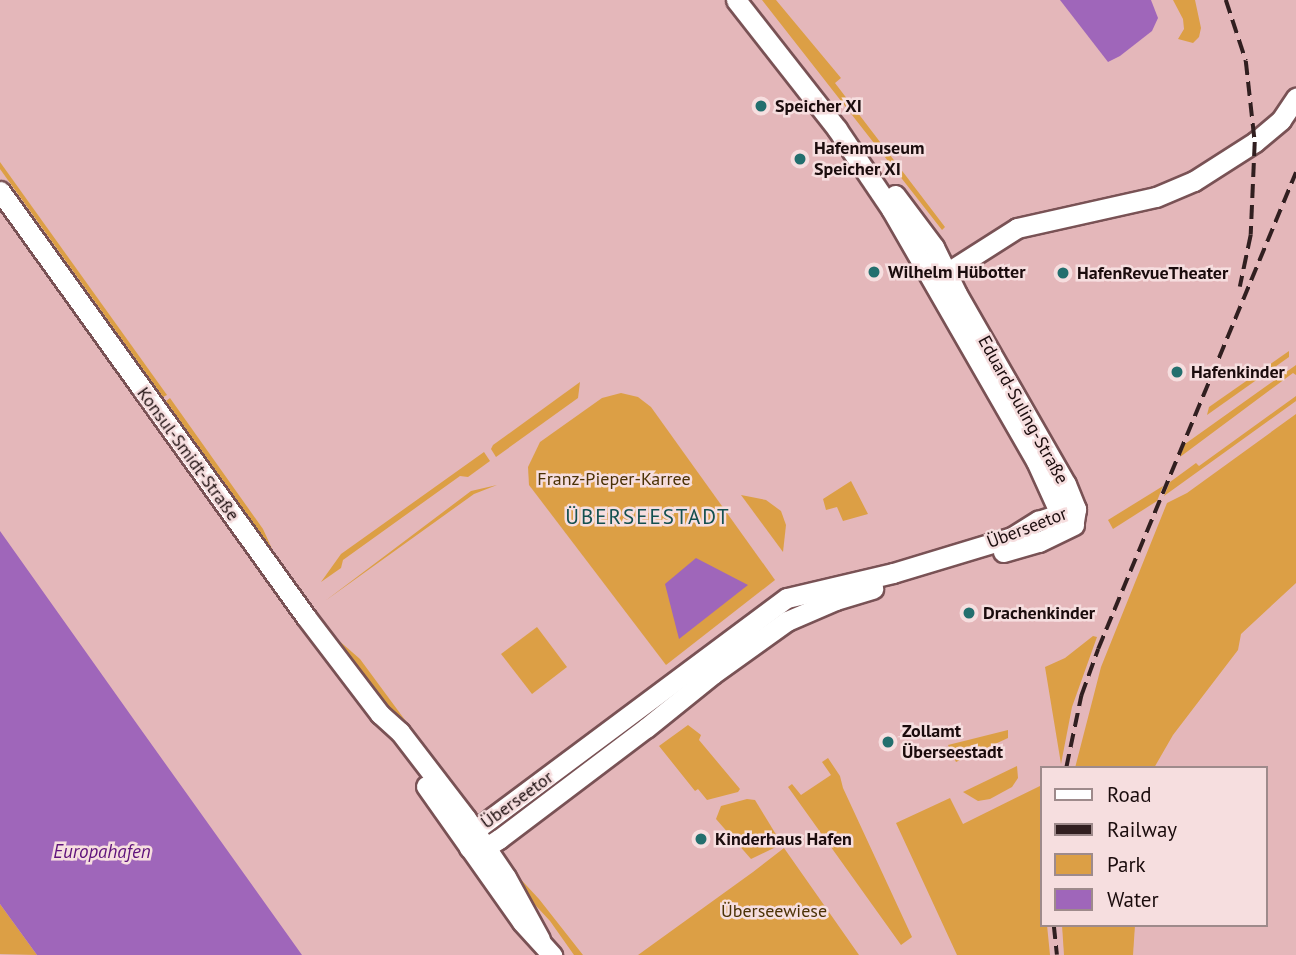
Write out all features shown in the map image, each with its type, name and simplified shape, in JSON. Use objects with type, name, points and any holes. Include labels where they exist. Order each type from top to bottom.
[{"type":"street","name":"Eduard-Suling-Straße","points":[[736,0],[837,129],[940,277],[1036,461],[1070,516]]},
{"type":"street","points":[[940,277],[1017,228],[1156,197],[1191,182],[1255,142],[1281,120],[1296,98]]},
{"type":"street","name":"Konsul-Smidt-Straße","points":[[0,191],[293,600],[380,714],[394,741],[476,842],[522,922],[552,955]]},
{"type":"street","name":"Überseetor","points":[[476,842],[787,598],[893,573],[1012,537],[1038,521],[1070,516]]},
{"type":"green space","points":[[762,0],[776,0],[841,78],[835,83],[945,227],[942,230]]},
{"type":"green space","points":[[1173,0],[1195,0],[1201,28],[1199,37],[1193,43],[1178,39],[1184,29],[1183,19]]},
{"type":"green space","points":[[0,162],[167,395],[163,397],[0,169]]},
{"type":"green space","points":[[1289,351],[1289,357],[1207,415],[1209,407]]},
{"type":"green space","points":[[1296,365],[1296,375],[1293,373],[1180,457],[1185,444]]},
{"type":"green space","points":[[580,382],[578,398],[496,457],[491,449],[493,445]]},
{"type":"green space","name":"Franz-Pieper-Karree","points":[[621,393],[638,397],[651,407],[775,580],[666,665],[529,485],[528,467],[540,442],[602,398]]},
{"type":"green space","points":[[1296,396],[1296,401],[1164,496],[1170,482],[1196,463],[1199,466]]},
{"type":"green space","points":[[170,398],[263,529],[279,564],[249,527],[249,517],[166,401]]},
{"type":"green space","points":[[1296,414],[1296,583],[1241,634],[1238,650],[1173,735],[1155,766],[1076,766],[1101,667],[1167,503],[1187,493]]},
{"type":"green space","points":[[484,452],[490,461],[468,477],[460,476],[343,560],[341,568],[321,582],[341,554]]},
{"type":"green space","points":[[851,481],[868,514],[843,521],[837,507],[826,510],[823,499]]},
{"type":"green space","points":[[497,485],[474,494],[325,601],[471,491]]},
{"type":"green space","points":[[1163,486],[1157,501],[1113,529],[1108,520]]},
{"type":"green space","points":[[741,495],[766,500],[781,511],[786,525],[783,552]]},
{"type":"green space","points":[[537,627],[567,667],[532,694],[501,654]]},
{"type":"green space","points":[[329,632],[360,659],[464,800],[462,801],[376,698],[377,691],[351,658],[343,656]]},
{"type":"green space","points":[[1093,636],[1097,637],[1072,707],[1061,764],[1045,667],[1065,658]]},
{"type":"green space","points":[[688,725],[701,735],[699,740],[740,789],[738,792],[707,800],[698,789],[695,791],[659,746]]},
{"type":"green space","points":[[1008,730],[1008,738],[956,762],[948,745]]},
{"type":"green space","points":[[828,758],[840,776],[843,788],[912,937],[901,945],[788,787],[792,784],[801,795],[831,775],[822,762]]},
{"type":"green space","points":[[1017,766],[1018,778],[1012,787],[990,799],[978,801],[963,792]]},
{"type":"green space","points":[[1040,786],[1040,927],[1047,927],[1050,955],[957,955],[896,823],[950,798],[963,824]]},
{"type":"green space","points":[[747,799],[755,800],[780,841],[776,847],[751,859],[716,819],[721,806]]},
{"type":"green space","name":"Überseewiese","points":[[784,848],[859,955],[638,955],[753,872]]},
{"type":"green space","points":[[513,871],[583,955],[574,955],[550,921],[525,894]]},
{"type":"green space","points":[[0,904],[37,955],[0,954]]},
{"type":"green space","points":[[1062,927],[1135,927],[1133,955],[1064,955]]},
{"type":"water","points":[[1060,0],[1151,0],[1158,18],[1152,31],[1108,62]]},
{"type":"water","name":"Europahafen","points":[[0,531],[302,955],[37,955],[0,904]]},
{"type":"water","points":[[696,558],[748,585],[679,639],[665,584]]},
{"type":"railway","points":[[1226,0],[1246,61],[1255,142],[1251,235],[1240,287]]},
{"type":"railway","points":[[1066,766],[1081,696],[1098,649],[1296,172]]},
{"type":"railway","points":[[1054,927],[1057,955]]},
{"type":"place","name":"Speicher XI","points":[[761,106]]},
{"type":"place","name":"Hafenmuseum Speicher XI","points":[[800,159]]},
{"type":"place","name":"Wilhelm Hübotter","points":[[874,272]]},
{"type":"place","name":"HafenRevueTheater","points":[[1063,273]]},
{"type":"place","name":"Hafenkinder","points":[[1177,372]]},
{"type":"place","name":"Drachenkinder","points":[[969,613]]},
{"type":"place","name":"Zollamt Überseestadt","points":[[888,742]]},
{"type":"place","name":"Kinderhaus Hafen","points":[[701,839]]},
{"type":"district","name":"ÜBERSEESTADT","points":[[648,517]]}]
